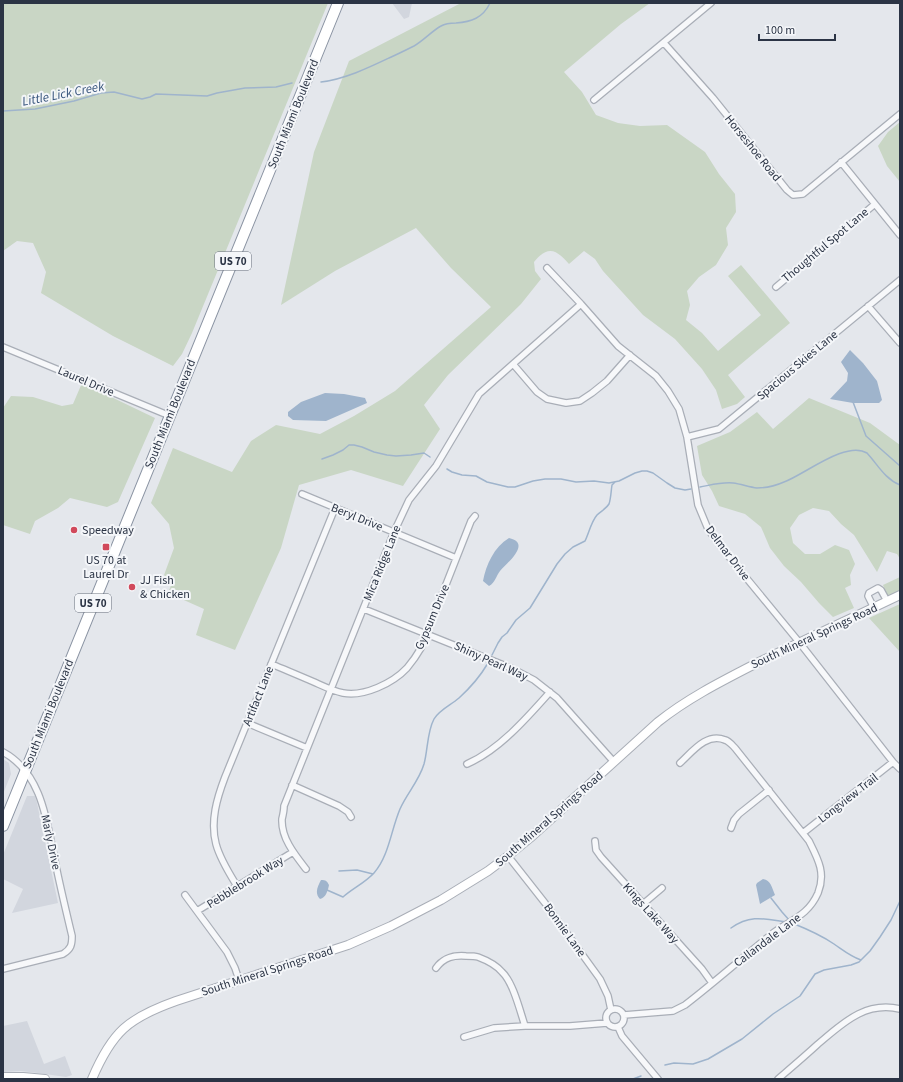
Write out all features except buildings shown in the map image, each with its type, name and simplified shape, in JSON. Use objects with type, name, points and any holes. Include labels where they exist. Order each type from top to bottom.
[{"type":"highway","name":"South Miami Boulevard","points":[[3,826],[338,3]]},
{"type":"street","points":[[594,100],[711,3]]},
{"type":"street","name":"Horseshoe Road","points":[[664,43],[713,98],[793,195],[803,194],[900,114]]},
{"type":"street","points":[[841,162],[900,235]]},
{"type":"street","name":"Thoughtful Spot Lane","points":[[776,287],[875,204]]},
{"type":"street","name":"Delmar Drive","points":[[547,268],[618,346],[656,376],[668,391],[679,409],[687,437],[698,505],[708,529],[900,769]]},
{"type":"street","name":"Spacious Skies Lane","points":[[687,437],[719,429],[900,280]]},
{"type":"street","name":"Mica Ridge Lane","points":[[306,869],[293,852],[283,829],[282,819],[284,806],[394,532],[409,500],[436,466],[480,394],[581,304]]},
{"type":"street","points":[[868,306],[900,344]]},
{"type":"street","name":"Laurel Drive","points":[[3,347],[170,416]]},
{"type":"street","points":[[513,364],[537,392],[547,399],[566,403],[580,401],[592,393],[607,381],[630,355]]},
{"type":"street","name":"Beryl Drive","points":[[302,494],[456,558]]},
{"type":"street","name":"Artifact Lane","points":[[237,886],[222,860],[216,844],[214,828],[218,798],[225,776],[335,508]]},
{"type":"street","name":"Gypsum Drive","points":[[271,664],[342,693],[356,694],[384,684],[396,677],[406,669],[421,648],[456,558],[475,516]]},
{"type":"street","points":[[874,608],[868,596],[869,593],[878,588],[881,590],[887,601]]},
{"type":"street","name":"South Mineral Springs Road","points":[[92,1079],[104,1053],[111,1043],[125,1027],[135,1019],[162,1006],[333,950],[378,932],[441,900],[508,856],[539,831],[658,722],[682,704],[712,686],[799,642],[900,595]]},
{"type":"street","name":"Shiny Pearl Way","points":[[364,609],[512,668],[534,680],[557,698],[614,762]]},
{"type":"street","points":[[467,764],[476,760],[505,738],[550,692]]},
{"type":"street","points":[[247,723],[307,748]]},
{"type":"street","name":"Callandale Lane","points":[[624,1015],[674,1011],[685,1005],[775,932],[799,918],[810,906],[818,893],[821,881],[821,867],[809,841],[735,748],[726,740],[716,737],[706,740],[696,747],[680,763]]},
{"type":"street","name":"Marly Drive","points":[[3,752],[15,759],[25,770],[43,803],[72,936],[72,945],[70,949],[63,954],[3,969]]},
{"type":"street","name":"Longview Trail","points":[[803,833],[893,762]]},
{"type":"street","points":[[292,785],[339,806],[348,812],[351,817]]},
{"type":"street","points":[[731,828],[734,820],[739,814],[769,790]]},
{"type":"street","name":"Kings Lake Way","points":[[595,841],[596,850],[601,857],[712,983]]},
{"type":"street","name":"Pebblebrook Way","points":[[197,911],[293,852]]},
{"type":"street","name":"Bonnie Lane","points":[[508,856],[600,978],[608,996],[611,1010]]},
{"type":"street","points":[[643,904],[662,888]]},
{"type":"street","points":[[185,896],[227,952],[239,980]]},
{"type":"street","points":[[436,968],[439,963],[445,959],[457,955],[478,957],[493,964],[503,972],[511,985],[525,1026]]},
{"type":"street","points":[[778,1079],[844,1022],[859,1013],[874,1008],[890,1007],[900,1009]]},
{"type":"street","points":[[611,1010],[620,1010],[624,1015],[623,1024],[618,1027],[612,1027],[607,1023],[606,1017],[611,1010]]},
{"type":"street","points":[[464,1037],[494,1028],[570,1026],[607,1023]]},
{"type":"street","points":[[618,1027],[622,1036],[658,1079]]},
{"type":"street","points":[[3,1078],[22,1077],[45,1079]]},
{"type":"shaded area","points":[[392,3],[412,3],[409,17],[404,19]]},
{"type":"shaded area","points":[[3,759],[9,763],[11,774],[3,794]]},
{"type":"shaded area","points":[[27,796],[35,796],[58,903],[12,913],[23,889],[3,879],[3,855]]},
{"type":"shaded area","points":[[27,1021],[44,1064],[65,1056],[72,1075],[66,1077],[21,1071],[3,1072],[3,1026]]},
{"type":"green space","points":[[3,3],[328,3],[192,333],[182,354],[173,366],[113,336],[41,293],[46,272],[33,243],[17,241],[3,251]]},
{"type":"green space","points":[[461,3],[650,3],[621,24],[564,72],[582,92],[596,115],[618,123],[640,126],[667,125],[705,152],[719,174],[735,194],[736,212],[726,228],[728,245],[716,265],[699,277],[687,291],[690,305],[686,320],[702,333],[718,351],[761,315],[728,276],[741,265],[790,323],[728,375],[745,397],[737,404],[722,409],[716,390],[702,369],[675,339],[643,315],[603,271],[595,259],[584,251],[569,264],[556,252],[548,251],[544,253],[534,262],[535,271],[541,279],[521,304],[448,375],[424,405],[440,429],[403,486],[351,470],[299,485],[281,548],[235,650],[196,635],[204,609],[168,593],[172,583],[164,575],[174,548],[169,524],[151,503],[173,448],[232,472],[251,441],[276,425],[320,434],[354,416],[395,391],[491,307],[451,268],[416,228],[335,271],[281,305],[314,152],[349,61]]},
{"type":"green space","points":[[900,122],[900,182],[887,166],[878,146],[888,132]]},
{"type":"green space","points":[[82,383],[155,418],[118,502],[107,507],[70,498],[58,508],[35,521],[30,534],[3,525],[3,408],[11,396],[33,397],[62,406],[73,404]]},
{"type":"green space","points":[[809,398],[870,423],[900,445],[900,559],[897,554],[887,551],[877,572],[854,535],[829,511],[813,508],[799,515],[790,528],[793,543],[805,554],[820,554],[835,545],[849,550],[855,564],[850,575],[851,585],[845,588],[854,608],[833,617],[784,566],[770,548],[761,527],[745,514],[719,506],[702,475],[697,446],[730,432],[757,412],[773,429]]},
{"type":"green space","points":[[900,577],[900,591],[888,597],[883,585]]},
{"type":"green space","points":[[900,604],[900,652],[869,618]]},
{"type":"water","points":[[850,350],[863,363],[877,381],[882,400],[879,403],[853,403],[830,399],[847,381],[848,373],[841,362]]},
{"type":"water","points":[[325,393],[344,394],[365,398],[367,403],[326,421],[293,420],[288,416],[288,412],[301,402]]},
{"type":"water","points":[[509,538],[516,541],[518,544],[518,549],[489,586],[483,581],[486,569],[495,551]]},
{"type":"water","points":[[763,879],[770,883],[775,895],[760,904],[756,885]]},
{"type":"water","points":[[321,880],[326,881],[329,885],[325,895],[320,899],[317,892]]},
{"type":"waterway","name":"Little Lick Creek","points":[[321,82],[330,81],[373,66],[414,46],[445,24],[467,22],[472,20],[480,16],[490,3]]},
{"type":"waterway","name":"Little Lick Creek","points":[[3,111],[35,109],[74,101],[101,93],[114,92],[142,99],[156,94],[207,96],[245,88],[276,87],[292,83]]},
{"type":"waterway","points":[[853,402],[866,436],[900,466]]},
{"type":"waterway","points":[[322,459],[343,450],[349,445],[362,447],[387,455],[396,456],[424,453],[430,457]]},
{"type":"waterway","points":[[700,487],[716,484],[736,483],[757,488],[764,488],[781,483],[837,455],[848,451],[858,450],[867,453],[890,479],[900,485]]},
{"type":"waterway","points":[[447,469],[462,475],[476,476],[487,482],[508,487],[515,487],[545,479],[609,483],[619,481],[635,473],[647,471],[653,473],[675,488],[685,490],[691,489]]},
{"type":"waterway","points":[[492,655],[502,637],[507,633],[516,620],[530,608],[557,564],[565,554],[573,547],[585,541],[595,518],[609,504],[612,485],[615,482]]},
{"type":"waterway","points":[[327,890],[343,897],[371,876],[379,866],[386,851],[400,809],[422,770],[430,729],[434,719],[439,713],[467,690],[479,677],[488,663]]},
{"type":"waterway","points":[[339,871],[357,870],[373,874]]},
{"type":"waterway","points":[[771,898],[790,921]]},
{"type":"waterway","points":[[665,1065],[674,1063],[693,1064],[708,1059],[742,1039],[773,1014],[800,996],[815,974],[824,970],[859,962],[870,951],[880,937],[891,920],[900,901]]},
{"type":"waterway","points":[[731,928],[752,919],[787,922]]},
{"type":"waterway","points":[[792,923],[819,935],[850,955],[861,960]]},
{"type":"waterway","points":[[633,1079],[641,1076]]},
{"type":"place","name":"Speedway","points":[[74,530]]},
{"type":"place","name":"US 70 at Laurel Dr","points":[[106,547]]},
{"type":"place","name":"JJ Fish & Chicken","points":[[132,587]]}]
